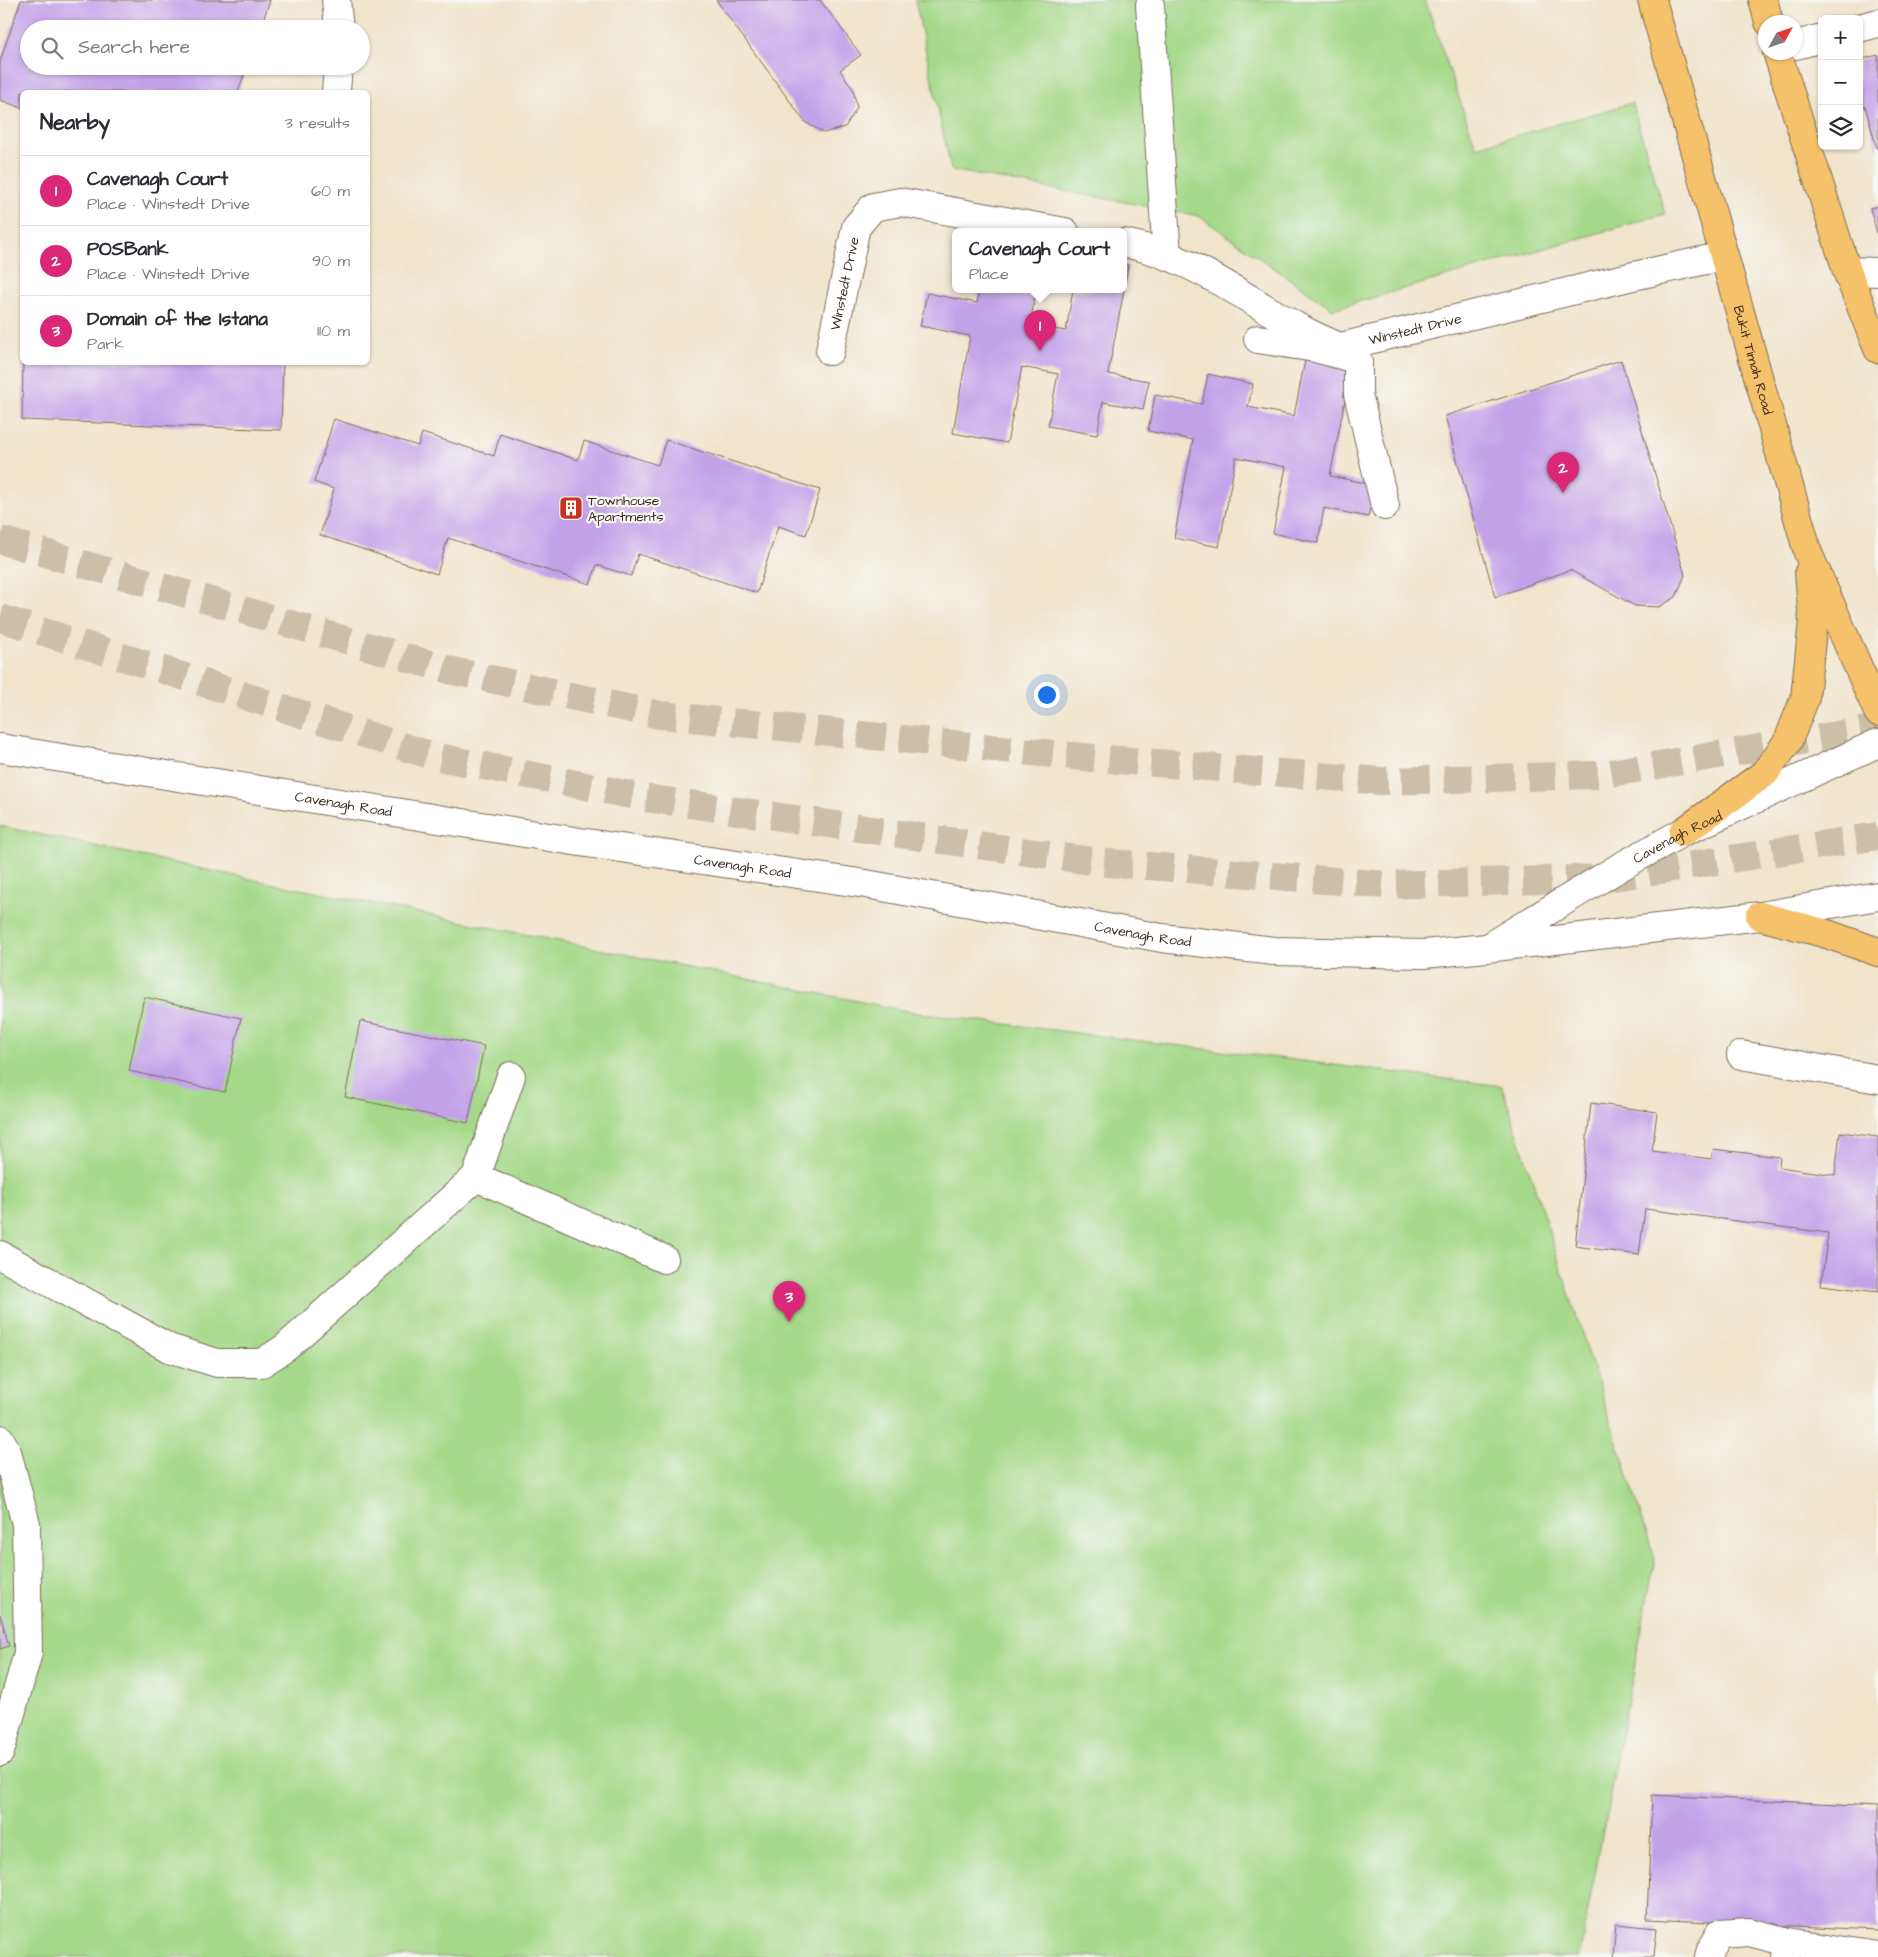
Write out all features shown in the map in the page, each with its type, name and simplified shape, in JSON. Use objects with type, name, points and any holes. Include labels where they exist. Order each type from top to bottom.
[{"type":"highway","name":"Bukit Timah Road","points":[[1652,0],[1808,553],[1878,712]]},
{"type":"highway","points":[[1763,0],[1767,15]]},
{"type":"highway","points":[[1780,60],[1847,270],[1876,341]]},
{"type":"highway","points":[[1683,832],[1765,773],[1788,742],[1805,698],[1813,621],[1808,553]]},
{"type":"highway","points":[[1760,916],[1827,934],[1878,952]]},
{"type":"street","points":[[336,0],[338,20]]},
{"type":"street","points":[[1150,4],[1167,256]]},
{"type":"street","points":[[1863,27],[1878,23]]},
{"type":"street","points":[[1803,43],[1818,39]]},
{"type":"street","points":[[336,90],[337,75]]},
{"type":"street","name":"Winstedt Drive","points":[[830,351],[856,227],[873,207],[900,202],[1043,228]]},
{"type":"street","name":"Winstedt Drive","points":[[1127,244],[1167,256],[1206,272],[1317,343],[1340,346],[1629,276],[1724,256]]},
{"type":"street","points":[[1847,270],[1878,272]]},
{"type":"street","points":[[1258,339],[1317,343],[1358,361],[1358,394],[1385,506]]},
{"type":"street","name":"Cavenagh Road","points":[[1487,948],[1620,867],[1683,832],[1878,743]]},
{"type":"street","name":"Cavenagh Road","points":[[0,748],[580,842],[866,884],[1162,938],[1274,951],[1424,954],[1760,916],[1878,896]]},
{"type":"street","points":[[1741,1055],[1878,1079]]},
{"type":"street","points":[[0,1255],[169,1348],[217,1363],[262,1363],[285,1348],[476,1177],[511,1076]]},
{"type":"street","points":[[476,1177],[664,1259]]},
{"type":"street","points":[[0,1439],[8,1452],[26,1524],[28,1653],[0,1752]]},
{"type":"street","points":[[1709,1957],[1711,1949],[1720,1934],[1750,1932],[1787,1950],[1878,1956]]},
{"type":"green space","points":[[915,0],[1425,0],[1476,147],[1632,103],[1665,214],[1333,309],[1199,216],[951,170]]},
{"type":"green space","points":[[0,826],[255,880],[917,1013],[1502,1086],[1655,1559],[1579,1957],[0,1957]]},
{"type":"building","points":[[21,0],[270,0],[263,20],[20,20],[20,75],[244,75],[239,90],[20,90],[20,107],[0,100],[0,61]]},
{"type":"building","points":[[716,0],[820,0],[861,55],[840,70],[853,89],[857,108],[845,127],[824,133],[805,122]]},
{"type":"building","points":[[1878,55],[1878,149],[1865,106],[1863,107],[1863,59]]},
{"type":"building","points":[[1878,206],[1878,233],[1877,233],[1870,208]]},
{"type":"building","points":[[927,293],[977,303],[979,293],[1035,293],[1030,325],[1066,331],[1072,293],[1123,293],[1108,374],[1149,381],[1143,409],[1103,402],[1097,435],[1048,426],[1058,374],[1022,367],[1007,443],[953,433],[970,336],[920,326]]},
{"type":"building","points":[[1306,355],[1352,364],[1330,476],[1375,485],[1368,517],[1324,508],[1318,543],[1273,533],[1286,467],[1236,457],[1219,547],[1174,538],[1193,440],[1148,431],[1155,395],[1202,404],[1208,374],[1253,384],[1248,407],[1294,416]]},
{"type":"building","points":[[1621,360],[1685,575],[1676,597],[1659,607],[1635,606],[1570,570],[1495,597],[1445,416]]},
{"type":"building","points":[[23,365],[283,365],[281,430],[22,420]]},
{"type":"building","name":"Townhouse Apartments","points":[[334,419],[418,446],[422,433],[494,456],[500,434],[578,460],[584,441],[658,465],[666,440],[820,490],[806,535],[778,526],[757,593],[638,554],[631,576],[597,565],[590,584],[448,538],[437,574],[320,535],[334,489],[314,482]]},
{"type":"building","points":[[144,997],[241,1018],[225,1092],[129,1071]]},
{"type":"building","points":[[360,1021],[484,1046],[468,1123],[345,1097]]},
{"type":"building","points":[[1591,1103],[1657,1112],[1652,1151],[1711,1159],[1713,1149],[1780,1157],[1779,1167],[1835,1175],[1840,1132],[1878,1137],[1878,1292],[1821,1285],[1828,1233],[1645,1209],[1639,1255],[1575,1246]]},
{"type":"building","points":[[0,1614],[9,1646],[0,1649]]},
{"type":"building","points":[[1652,1795],[1878,1806],[1878,1930],[1647,1919]]},
{"type":"building","points":[[1616,1924],[1656,1928],[1653,1957],[1613,1957]]},
{"type":"tunnel","points":[[0,540],[453,671],[660,715],[1093,758],[1382,781],[1599,775],[1878,728]]},
{"type":"tunnel","points":[[0,618],[433,756],[646,798],[1098,862],[1386,885],[1608,878],[1878,836]]},
{"type":"place","name":"Cavenagh Court","points":[[1040,351]]},
{"type":"place","name":"POSBank","points":[[1563,493]]},
{"type":"place","name":"Townhouse Apartments","points":[[571,508]]},
{"type":"place","name":"Domain of the Istana","points":[[789,1322]]}]
